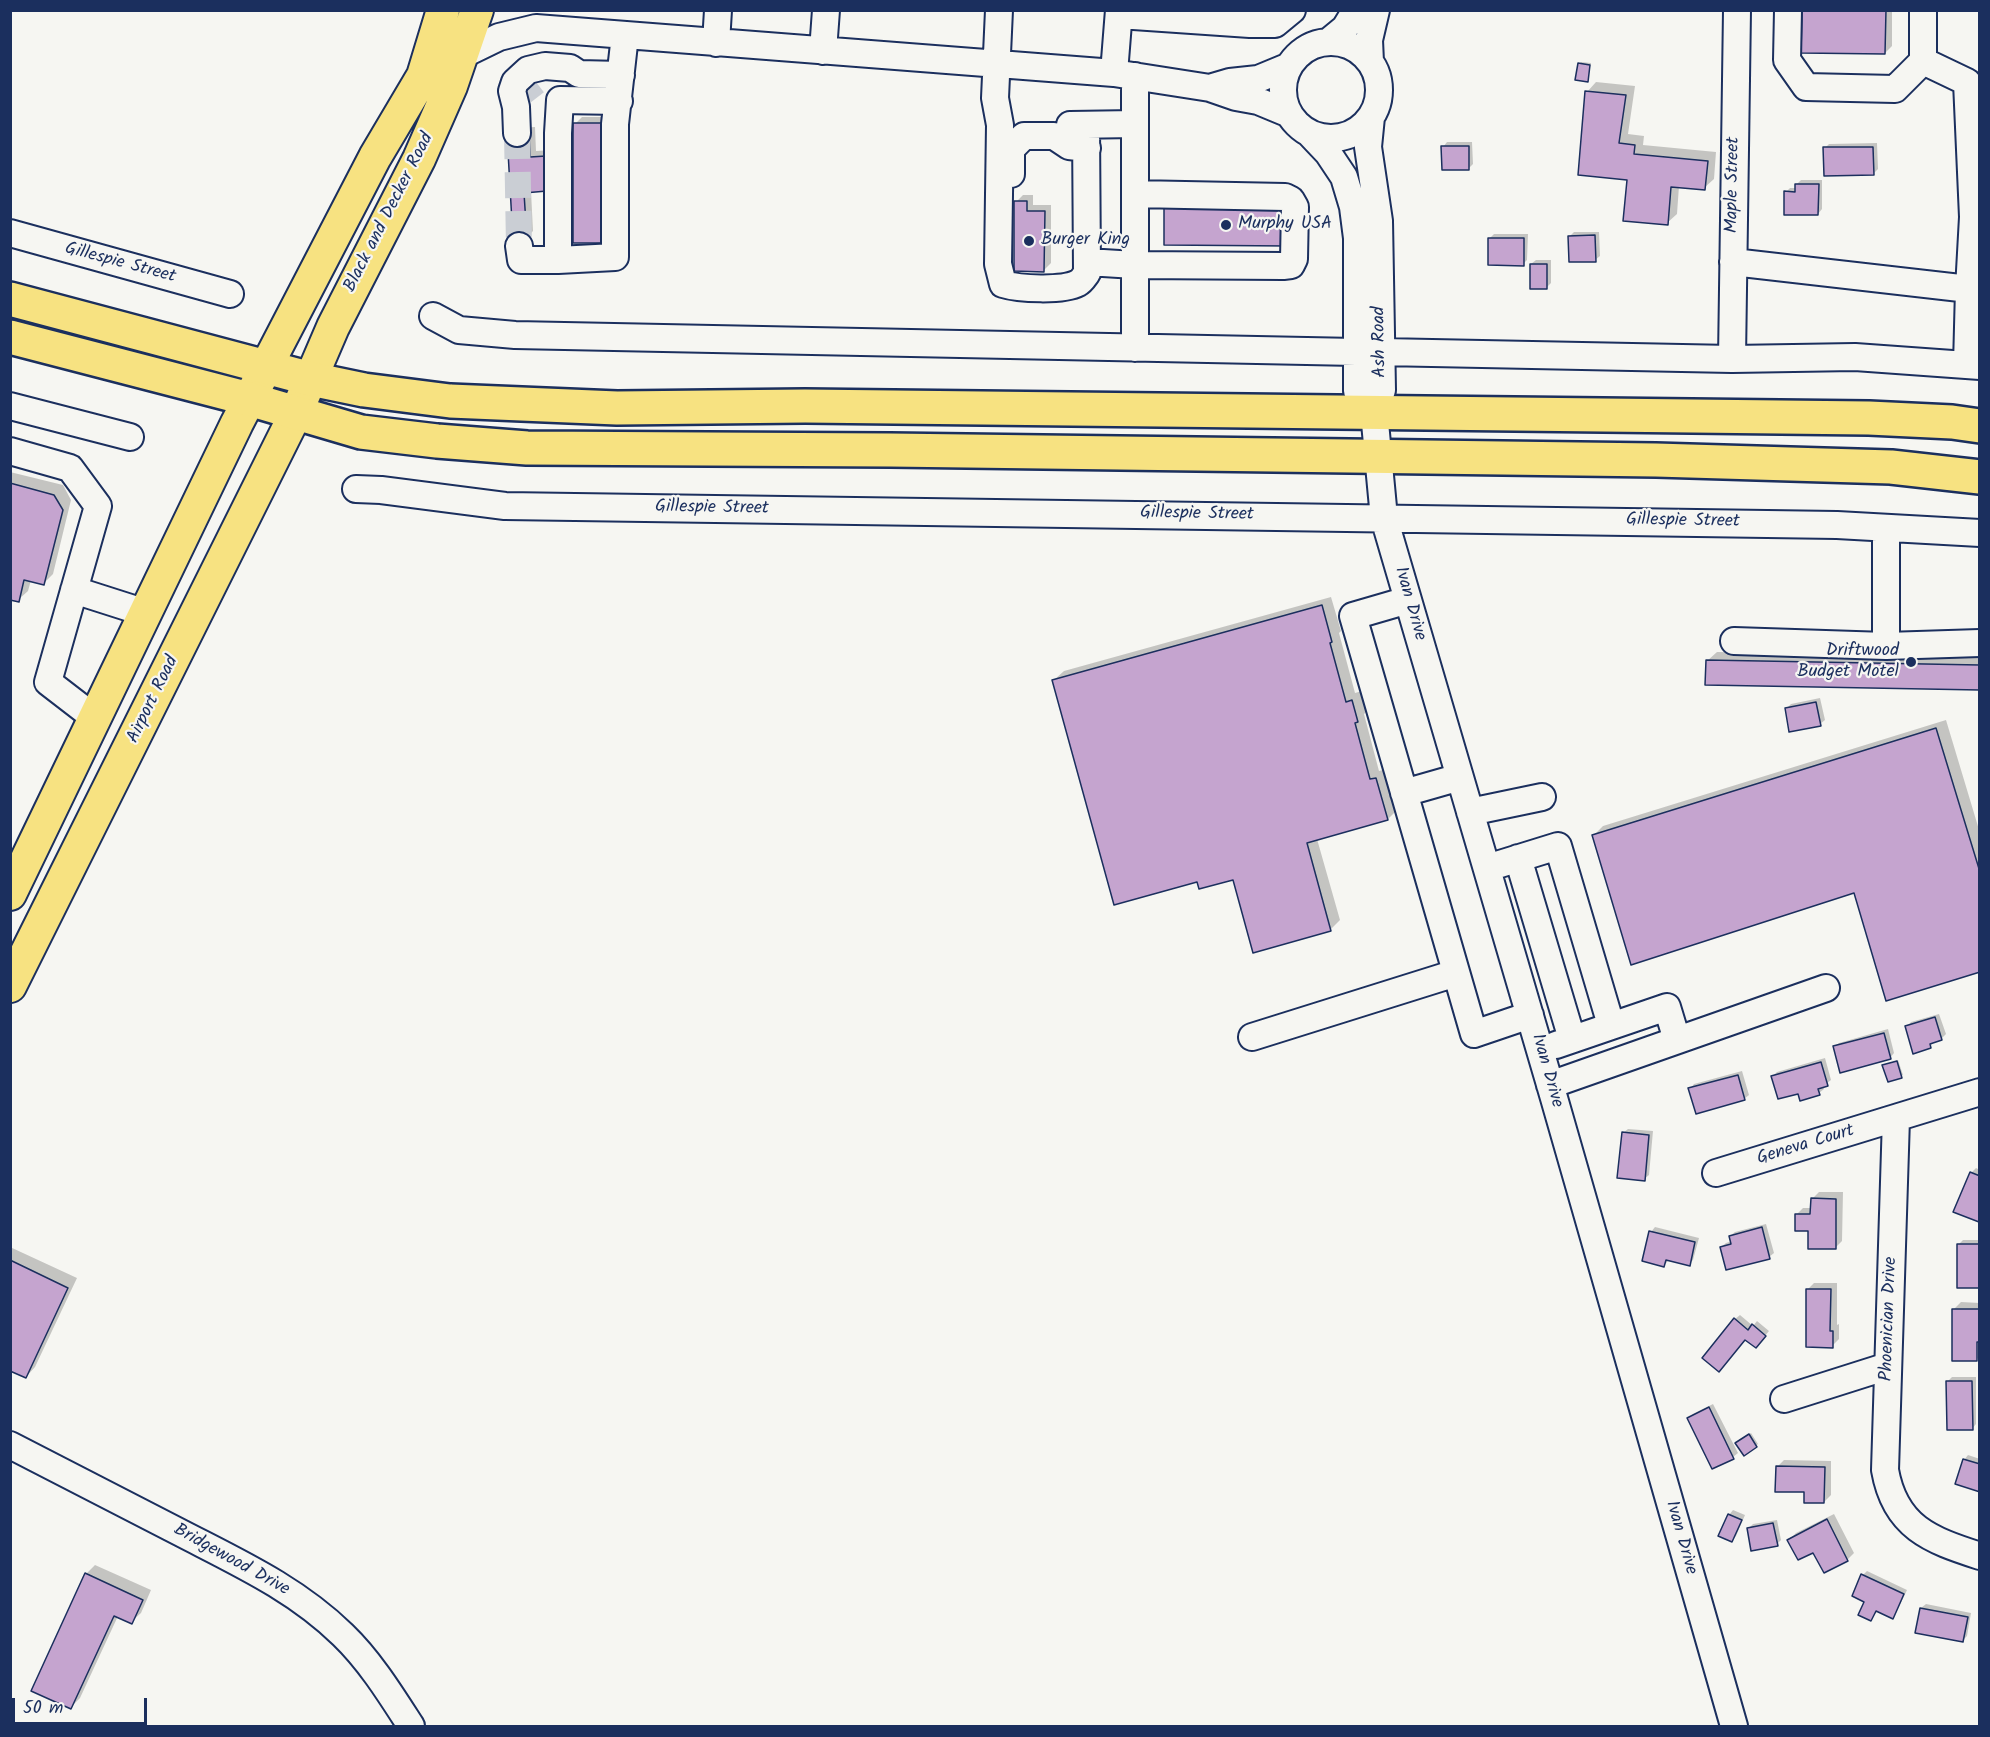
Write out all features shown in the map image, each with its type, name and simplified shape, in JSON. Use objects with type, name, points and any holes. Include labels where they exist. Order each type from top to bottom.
[{"type":"highway","points":[[10,299],[311,380],[364,390],[450,401],[617,408],[805,406],[1869,418],[1980,426]]},
{"type":"highway","points":[[10,337],[249,399],[361,432],[527,448],[1378,455],[1891,466],[1980,477]]},
{"type":"highway","points":[[1862,466],[1890,453],[1950,452],[1980,456]]},
{"type":"main road","name":"Black and Decker Road","points":[[249,399],[375,157],[423,76],[443,10]]},
{"type":"main road","name":"Black and Decker Road","points":[[296,413],[333,327],[419,159],[451,86],[477,10]]},
{"type":"main road","points":[[10,894],[249,399]]},
{"type":"main road","name":"Airport Road","points":[[10,986],[134,742],[296,413]]},
{"type":"main road","points":[[96,719],[134,742]]},
{"type":"street","points":[[517,10],[536,28]]},
{"type":"street","points":[[716,43],[718,10]]},
{"type":"street","points":[[823,51],[826,10]]},
{"type":"street","points":[[999,10],[995,98],[1008,135],[998,264],[1003,284],[1068,287],[1080,282],[1087,273],[1081,140]]},
{"type":"street","points":[[1135,348],[1135,124],[1125,75],[1119,13],[1174,14],[1250,24],[1275,24],[1292,10]]},
{"type":"street","points":[[1328,42],[1345,28],[1356,10]]},
{"type":"street","points":[[1371,62],[1359,51],[1344,43],[1328,42],[1312,45],[1298,54],[1287,67],[1282,98],[1287,113],[1297,125],[1310,134],[1324,139],[1340,138],[1355,133],[1371,117],[1379,94],[1378,77],[1371,62],[1369,40],[1376,10]]},
{"type":"street","name":"Maple Street","points":[[1732,359],[1737,10]]},
{"type":"street","points":[[1788,10],[1787,60],[1806,87],[1895,89],[1923,62],[1923,10]]},
{"type":"street","points":[[462,55],[499,37],[536,28],[1125,75],[1210,88],[1236,97],[1258,101],[1287,113]]},
{"type":"street","points":[[519,246],[521,260],[615,256],[615,124],[625,35]]},
{"type":"street","points":[[1382,352],[1732,359],[1855,357],[1973,366],[1969,289],[1976,247],[1967,82],[1923,62]]},
{"type":"street","points":[[558,132],[522,107],[512,91],[515,82],[528,70],[545,66],[570,68],[579,74],[621,75]]},
{"type":"street","points":[[1210,88],[1230,82],[1258,79],[1287,67]]},
{"type":"street","points":[[558,260],[560,100],[619,101]]},
{"type":"street","name":"Ash Road","points":[[1371,117],[1368,147],[1379,221],[1382,352],[1382,390],[1374,412]]},
{"type":"street","points":[[1008,135],[1081,140],[1135,124]]},
{"type":"street","name":"Ash Road","points":[[1310,134],[1328,153],[1344,177],[1353,207],[1358,238],[1356,352],[1358,391],[1374,412]]},
{"type":"street","points":[[1087,262],[1135,265],[1291,266],[1295,250],[1295,207],[1291,200],[1135,194]]},
{"type":"street","name":"Gillespie Street","points":[[10,234],[230,294]]},
{"type":"street","points":[[1733,262],[1969,289]]},
{"type":"street","points":[[433,316],[459,330],[515,335],[1356,352]]},
{"type":"street","points":[[11,409],[130,437]]},
{"type":"street","name":"Ivan Drive","points":[[1374,412],[1384,518],[1530,1015],[1734,1726]]},
{"type":"street","points":[[10,451],[70,468],[98,506],[48,682],[96,719]]},
{"type":"street","name":"Gillespie Street","points":[[356,489],[506,506],[1837,525],[1980,533]]},
{"type":"street","points":[[1886,528],[1886,646]]},
{"type":"street","points":[[74,590],[146,613]]},
{"type":"street","points":[[1408,600],[1353,616],[1456,973],[1474,1034],[1530,1015]]},
{"type":"street","points":[[1734,641],[1886,646],[1980,644]]},
{"type":"street","points":[[1404,793],[1460,777]]},
{"type":"street","points":[[1470,812],[1542,797]]},
{"type":"street","points":[[1487,868],[1558,846],[1611,1025]]},
{"type":"street","points":[[1518,858],[1572,1039]]},
{"type":"street","points":[[1252,1037],[1456,973]]},
{"type":"street","points":[[1550,1085],[1827,988]]},
{"type":"street","points":[[1539,1051],[1667,1007],[1677,1040]]},
{"type":"street","points":[[1896,1118],[1980,1092]]},
{"type":"street","name":"Geneva Court","points":[[1716,1173],[1896,1118]]},
{"type":"street","name":"Phoenician Drive","points":[[1896,1118],[1885,1470],[1888,1486],[1894,1501],[1906,1518],[1921,1532],[1939,1542],[1980,1556]]},
{"type":"street","points":[[1784,1399],[1888,1366]]},
{"type":"street","name":"Bridgewood Drive","points":[[10,1445],[274,1581],[344,1636],[388,1690],[411,1726]]},
{"type":"building","points":[[1802,10],[1886,10],[1885,54],[1801,53]]},
{"type":"building","points":[[1578,63],[1590,65],[1588,82],[1575,80]]},
{"type":"building","points":[[1585,91],[1626,95],[1619,143],[1635,145],[1634,154],[1708,161],[1705,190],[1671,187],[1668,225],[1623,221],[1627,180],[1578,175]]},
{"type":"building","points":[[573,123],[607,123],[606,243],[573,243]]},
{"type":"building","points":[[529,133],[530,157],[546,156],[547,191],[524,193],[527,239],[513,240],[507,134]]},
{"type":"building","points":[[1441,146],[1469,146],[1469,170],[1442,170]]},
{"type":"building","points":[[1823,147],[1873,147],[1874,175],[1824,176]]},
{"type":"building","points":[[1795,184],[1819,184],[1818,215],[1784,215],[1784,191],[1795,192]]},
{"type":"building","name":"Burger King","points":[[1014,201],[1027,201],[1027,211],[1045,211],[1044,272],[1014,271]]},
{"type":"building","name":"Murphy USA","points":[[1164,205],[1288,206],[1288,246],[1164,245]]},
{"type":"building","points":[[1595,235],[1596,262],[1569,262],[1568,236]]},
{"type":"building","points":[[1488,238],[1524,238],[1524,266],[1488,265]]},
{"type":"building","points":[[1530,264],[1547,264],[1547,289],[1530,289]]},
{"type":"building","points":[[10,483],[54,495],[63,510],[44,585],[24,580],[19,602],[10,600]]},
{"type":"building","points":[[1322,605],[1346,702],[1352,700],[1358,722],[1355,723],[1370,779],[1376,778],[1388,820],[1307,843],[1331,931],[1253,953],[1233,880],[1199,889],[1197,882],[1114,905],[1052,680]]},
{"type":"building","points":[[1706,660],[1980,665],[1980,690],[1705,685]]},
{"type":"building","points":[[1816,702],[1821,726],[1789,732],[1785,708]]},
{"type":"building","points":[[1936,728],[1980,872],[1980,972],[1886,1001],[1854,893],[1631,965],[1592,835]]},
{"type":"building","points":[[1935,1017],[1942,1040],[1930,1044],[1931,1048],[1913,1054],[1905,1026]]},
{"type":"building","points":[[1884,1033],[1891,1059],[1840,1073],[1833,1046]]},
{"type":"building","points":[[1897,1061],[1902,1078],[1888,1082],[1882,1065]]},
{"type":"building","points":[[1821,1062],[1828,1086],[1818,1089],[1820,1095],[1800,1101],[1798,1094],[1778,1099],[1771,1076]]},
{"type":"building","points":[[1738,1075],[1745,1100],[1696,1114],[1688,1088]]},
{"type":"building","points":[[1622,1132],[1649,1135],[1645,1181],[1617,1178]]},
{"type":"building","points":[[1970,1172],[1980,1176],[1979,1222],[1953,1212]]},
{"type":"building","points":[[1811,1198],[1836,1199],[1836,1249],[1808,1249],[1808,1231],[1795,1231],[1795,1214],[1810,1214]]},
{"type":"building","points":[[1762,1227],[1770,1259],[1726,1270],[1720,1247],[1731,1244],[1729,1236]]},
{"type":"building","points":[[1649,1231],[1695,1242],[1690,1266],[1666,1260],[1664,1267],[1642,1261]]},
{"type":"building","points":[[1957,1244],[1979,1244],[1979,1288],[1957,1288]]},
{"type":"building","points":[[10,1260],[68,1288],[26,1378],[10,1371]]},
{"type":"building","points":[[1806,1289],[1831,1289],[1830,1331],[1833,1331],[1833,1348],[1806,1347]]},
{"type":"building","points":[[1952,1309],[1979,1309],[1980,1342],[1977,1342],[1977,1361],[1952,1361]]},
{"type":"building","points":[[1734,1318],[1748,1330],[1752,1324],[1766,1336],[1756,1348],[1745,1340],[1719,1372],[1702,1358]]},
{"type":"building","points":[[1946,1381],[1972,1381],[1973,1430],[1947,1430]]},
{"type":"building","points":[[1709,1407],[1734,1459],[1712,1469],[1687,1418]]},
{"type":"building","points":[[1749,1434],[1757,1447],[1744,1456],[1735,1443]]},
{"type":"building","points":[[1963,1459],[1980,1464],[1980,1492],[1955,1484]]},
{"type":"building","points":[[1776,1466],[1825,1467],[1824,1503],[1804,1503],[1804,1492],[1775,1492]]},
{"type":"building","points":[[1728,1514],[1742,1520],[1732,1542],[1718,1536]]},
{"type":"building","points":[[1827,1519],[1848,1561],[1824,1573],[1813,1553],[1798,1560],[1787,1540]]},
{"type":"building","points":[[1773,1523],[1778,1546],[1751,1551],[1747,1528]]},
{"type":"building","points":[[85,1573],[143,1600],[132,1624],[114,1616],[71,1709],[31,1691]]},
{"type":"building","points":[[1861,1574],[1904,1594],[1893,1619],[1876,1611],[1871,1621],[1858,1615],[1864,1602],[1852,1596]]},
{"type":"building","points":[[1920,1608],[1968,1617],[1963,1642],[1915,1633]]},
{"type":"tunnel","points":[[523,92],[536,82]]},
{"type":"tunnel","points":[[517,133],[519,246]]},
{"type":"place","name":"Murphy USA","points":[[1226,225]]},
{"type":"place","name":"Burger King","points":[[1029,241]]},
{"type":"place","name":"Driftwood Budget Motel","points":[[1911,662]]}]
